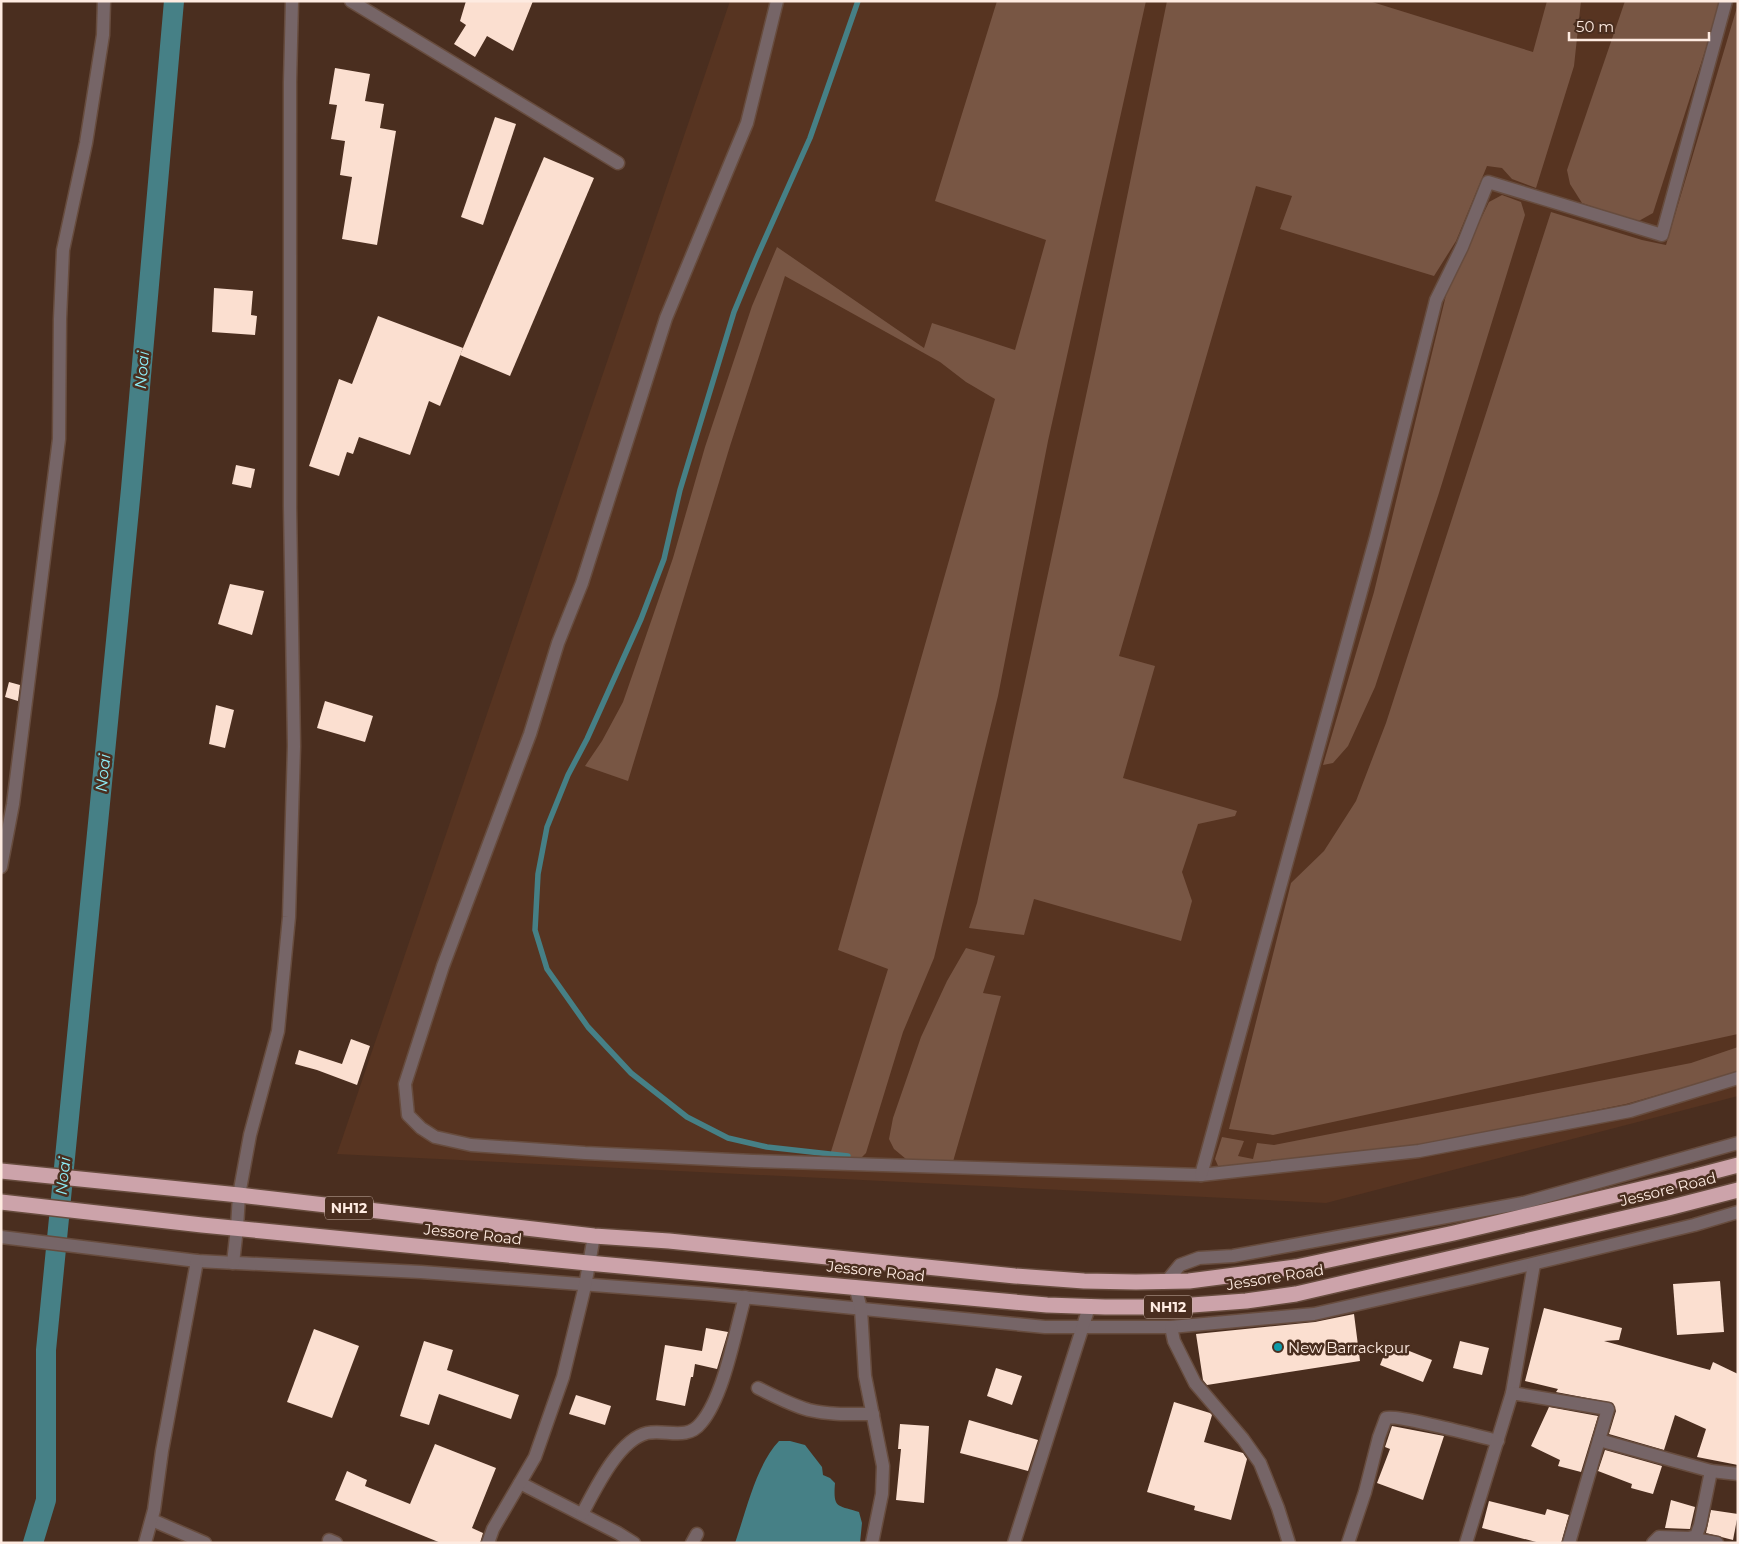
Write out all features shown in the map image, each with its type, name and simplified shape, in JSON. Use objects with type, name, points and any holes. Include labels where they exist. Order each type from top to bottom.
[{"type":"highway","name":"NH12","points":[[1,1171],[239,1194],[594,1236],[678,1242],[1084,1282],[1166,1282],[1243,1275],[1296,1267],[1738,1165]]},
{"type":"highway","name":"Jessore Road","points":[[1,1202],[588,1263],[1038,1304],[1165,1307],[1246,1301],[1296,1294],[1650,1213],[1738,1190]]},
{"type":"street","points":[[1,867],[13,804],[58,439],[63,250],[86,143],[103,36],[104,1]]},
{"type":"street","points":[[233,1263],[238,1228],[239,1194],[250,1135],[278,1031],[289,917],[294,746],[290,507],[290,82],[292,1]]},
{"type":"street","points":[[351,1],[618,163]]},
{"type":"street","points":[[777,1],[747,123],[666,318],[582,583],[558,643],[530,734],[443,966],[405,1084],[408,1115],[421,1128],[435,1136],[471,1145],[547,1151],[753,1161],[1201,1175],[1419,1151],[1630,1111],[1738,1078]]},
{"type":"street","points":[[1201,1175],[1376,537],[1436,300],[1462,247],[1488,182],[1662,235],[1726,1]]},
{"type":"street","points":[[1166,1282],[1180,1266],[1199,1258],[1233,1256],[1523,1203],[1738,1143]]},
{"type":"street","points":[[1,1237],[197,1262],[421,1272],[745,1297],[1045,1327],[1170,1327],[1314,1314],[1534,1264],[1694,1225],[1738,1212]]},
{"type":"street","points":[[488,1543],[493,1529],[535,1457],[562,1377],[585,1286],[594,1236]]},
{"type":"street","points":[[145,1543],[152,1520],[181,1342],[197,1262]]},
{"type":"street","points":[[1466,1543],[1512,1393],[1534,1264]]},
{"type":"street","points":[[855,1286],[860,1309],[865,1376],[883,1466],[882,1494],[872,1543]]},
{"type":"street","points":[[582,1514],[608,1467],[635,1438],[648,1433],[681,1434],[690,1432],[701,1424],[720,1386],[745,1297]]},
{"type":"street","points":[[1014,1543],[1089,1306]]},
{"type":"street","points":[[1170,1327],[1174,1341],[1196,1383],[1243,1439],[1260,1463],[1278,1508],[1289,1543]]},
{"type":"street","points":[[758,1388],[798,1407],[810,1410],[833,1413],[873,1414]]},
{"type":"street","points":[[1512,1393],[1608,1409],[1569,1543]]},
{"type":"street","points":[[1348,1543],[1386,1418],[1407,1420],[1498,1441]]},
{"type":"street","points":[[1599,1440],[1711,1471],[1738,1474]]},
{"type":"street","points":[[1689,1538],[1696,1536],[1700,1525],[1711,1471]]},
{"type":"street","points":[[520,1483],[634,1543]]},
{"type":"street","points":[[152,1520],[205,1543]]},
{"type":"street","points":[[1653,1543],[1659,1537],[1689,1538],[1716,1543]]},
{"type":"shaded area","points":[[730,1],[1738,1],[1738,1096],[1326,1203],[337,1154]]},
{"type":"shaded area","points":[[997,1],[1146,1],[1048,441],[998,696],[934,958],[903,1032],[866,1153],[862,1157],[829,1158],[888,969],[838,950],[995,399],[966,382],[940,362],[785,276],[730,446],[628,781],[585,766],[602,741],[623,702],[673,558],[705,447],[752,306],[777,247],[924,348],[932,323],[1015,350],[1046,240],[935,201]]},
{"type":"shaded area","points":[[1167,1],[1369,1],[1533,52],[1547,1],[1581,1],[1574,66],[1536,188],[1512,179],[1502,168],[1487,166],[1456,241],[1434,276],[1280,229],[1292,196],[1256,186],[1119,656],[1155,666],[1123,778],[1237,811],[1235,816],[1198,824],[1182,872],[1192,901],[1181,941],[1034,899],[1024,935],[969,928],[977,903],[997,812],[1096,349]]},
{"type":"shaded area","points":[[1625,1],[1721,1],[1653,213],[1637,222],[1582,203],[1570,184],[1567,170]]},
{"type":"shaded area","points":[[1738,4],[1738,1034],[1273,1135],[1229,1129],[1291,883],[1324,851],[1356,801],[1386,723],[1551,212],[1642,240],[1666,245]]},
{"type":"shaded area","points":[[1502,195],[1521,202],[1525,215],[1439,493],[1375,687],[1348,746],[1333,763],[1323,765],[1374,592],[1448,287],[1489,202]]},
{"type":"shaded area","points":[[966,948],[995,956],[983,993],[1001,996],[952,1165],[906,1159],[894,1149],[889,1139],[893,1118],[921,1037],[947,981]]},
{"type":"shaded area","points":[[1738,1047],[1738,1072],[1626,1104],[1422,1145],[1219,1168],[1215,1159],[1222,1137],[1244,1141],[1238,1156],[1253,1159],[1257,1143],[1274,1145],[1691,1063]]},
{"type":"water","points":[[779,1441],[790,1441],[805,1445],[822,1467],[823,1475],[835,1483],[835,1498],[838,1505],[859,1512],[862,1523],[860,1543],[735,1543],[758,1476],[771,1451]]},
{"type":"building","points":[[466,1],[533,1],[513,51],[487,36],[475,57],[454,44],[466,25],[460,21]]},
{"type":"building","points":[[335,68],[370,74],[365,101],[384,104],[380,128],[396,131],[377,245],[342,239],[352,177],[340,175],[345,141],[331,139],[337,105],[329,104]]},
{"type":"building","points":[[495,117],[516,124],[483,225],[461,217]]},
{"type":"building","points":[[544,157],[594,178],[510,376],[460,355]]},
{"type":"building","points":[[214,288],[253,291],[251,315],[257,316],[255,335],[212,332]]},
{"type":"building","points":[[378,316],[463,348],[440,406],[429,401],[410,455],[359,437],[353,454],[347,452],[339,476],[309,466],[339,379],[352,384]]},
{"type":"building","points":[[236,465],[255,469],[251,488],[232,484]]},
{"type":"building","points":[[230,584],[264,591],[252,635],[218,624]]},
{"type":"building","points":[[9,682],[20,685],[18,701],[5,697]]},
{"type":"building","points":[[325,701],[373,716],[365,742],[317,728]]},
{"type":"building","points":[[216,705],[234,710],[225,748],[209,744]]},
{"type":"building","points":[[351,1039],[370,1046],[357,1085],[295,1064],[299,1050],[342,1064]]},
{"type":"building","points":[[1720,1281],[1724,1332],[1677,1335],[1673,1284]]},
{"type":"building","points":[[1544,1308],[1622,1328],[1619,1340],[1604,1341],[1710,1370],[1713,1362],[1738,1374],[1738,1465],[1697,1457],[1706,1429],[1675,1415],[1664,1450],[1609,1434],[1616,1411],[1613,1403],[1556,1392],[1558,1389],[1525,1381]]},
{"type":"building","name":"New Barrackpur","points":[[1354,1314],[1360,1361],[1207,1385],[1203,1380],[1196,1334],[1315,1322]]},
{"type":"building","points":[[706,1328],[728,1332],[717,1369],[695,1364],[685,1406],[656,1400],[665,1345],[702,1351]]},
{"type":"building","points":[[314,1329],[359,1346],[332,1418],[287,1402]]},
{"type":"building","points":[[424,1341],[453,1350],[447,1370],[519,1395],[511,1419],[439,1394],[429,1425],[400,1416]]},
{"type":"building","points":[[1460,1341],[1489,1348],[1482,1375],[1453,1368]]},
{"type":"building","points":[[1389,1343],[1432,1360],[1423,1382],[1380,1365]]},
{"type":"building","points":[[996,1368],[1022,1376],[1012,1405],[987,1396]]},
{"type":"building","points":[[576,1395],[611,1406],[605,1425],[569,1414]]},
{"type":"building","points":[[1174,1402],[1210,1413],[1212,1415],[1204,1442],[1243,1453],[1247,1459],[1231,1520],[1194,1510],[1195,1506],[1147,1492]]},
{"type":"building","points":[[1549,1407],[1598,1416],[1581,1472],[1558,1466],[1560,1460],[1531,1446]]},
{"type":"building","points":[[969,1420],[1038,1440],[1028,1471],[960,1453]]},
{"type":"building","points":[[900,1424],[929,1426],[924,1503],[896,1500],[901,1449],[898,1449]]},
{"type":"building","points":[[1392,1426],[1444,1436],[1423,1500],[1377,1483],[1390,1449],[1385,1447]]},
{"type":"building","points":[[435,1444],[496,1468],[472,1528],[483,1533],[480,1543],[441,1543],[335,1500],[347,1471],[367,1480],[365,1486],[410,1504]]},
{"type":"building","points":[[1605,1450],[1662,1466],[1653,1494],[1631,1488],[1632,1484],[1598,1471]]},
{"type":"building","points":[[1671,1500],[1695,1507],[1690,1529],[1665,1528]]},
{"type":"building","points":[[1489,1501],[1545,1515],[1547,1509],[1569,1515],[1561,1543],[1540,1543],[1482,1528]]},
{"type":"building","points":[[1711,1510],[1738,1514],[1733,1540],[1706,1533]]},
{"type":"waterway","name":"Noai","points":[[33,1543],[46,1500],[46,1350],[131,489],[174,1]]},
{"type":"waterway","points":[[848,1156],[767,1147],[728,1138],[687,1117],[631,1073],[588,1027],[547,969],[535,930],[538,874],[547,827],[568,775],[587,739],[641,619],[664,559],[680,490],[734,312],[810,138],[858,1]]},
{"type":"place","name":"New Barrackpur","points":[[1278,1347]]}]
